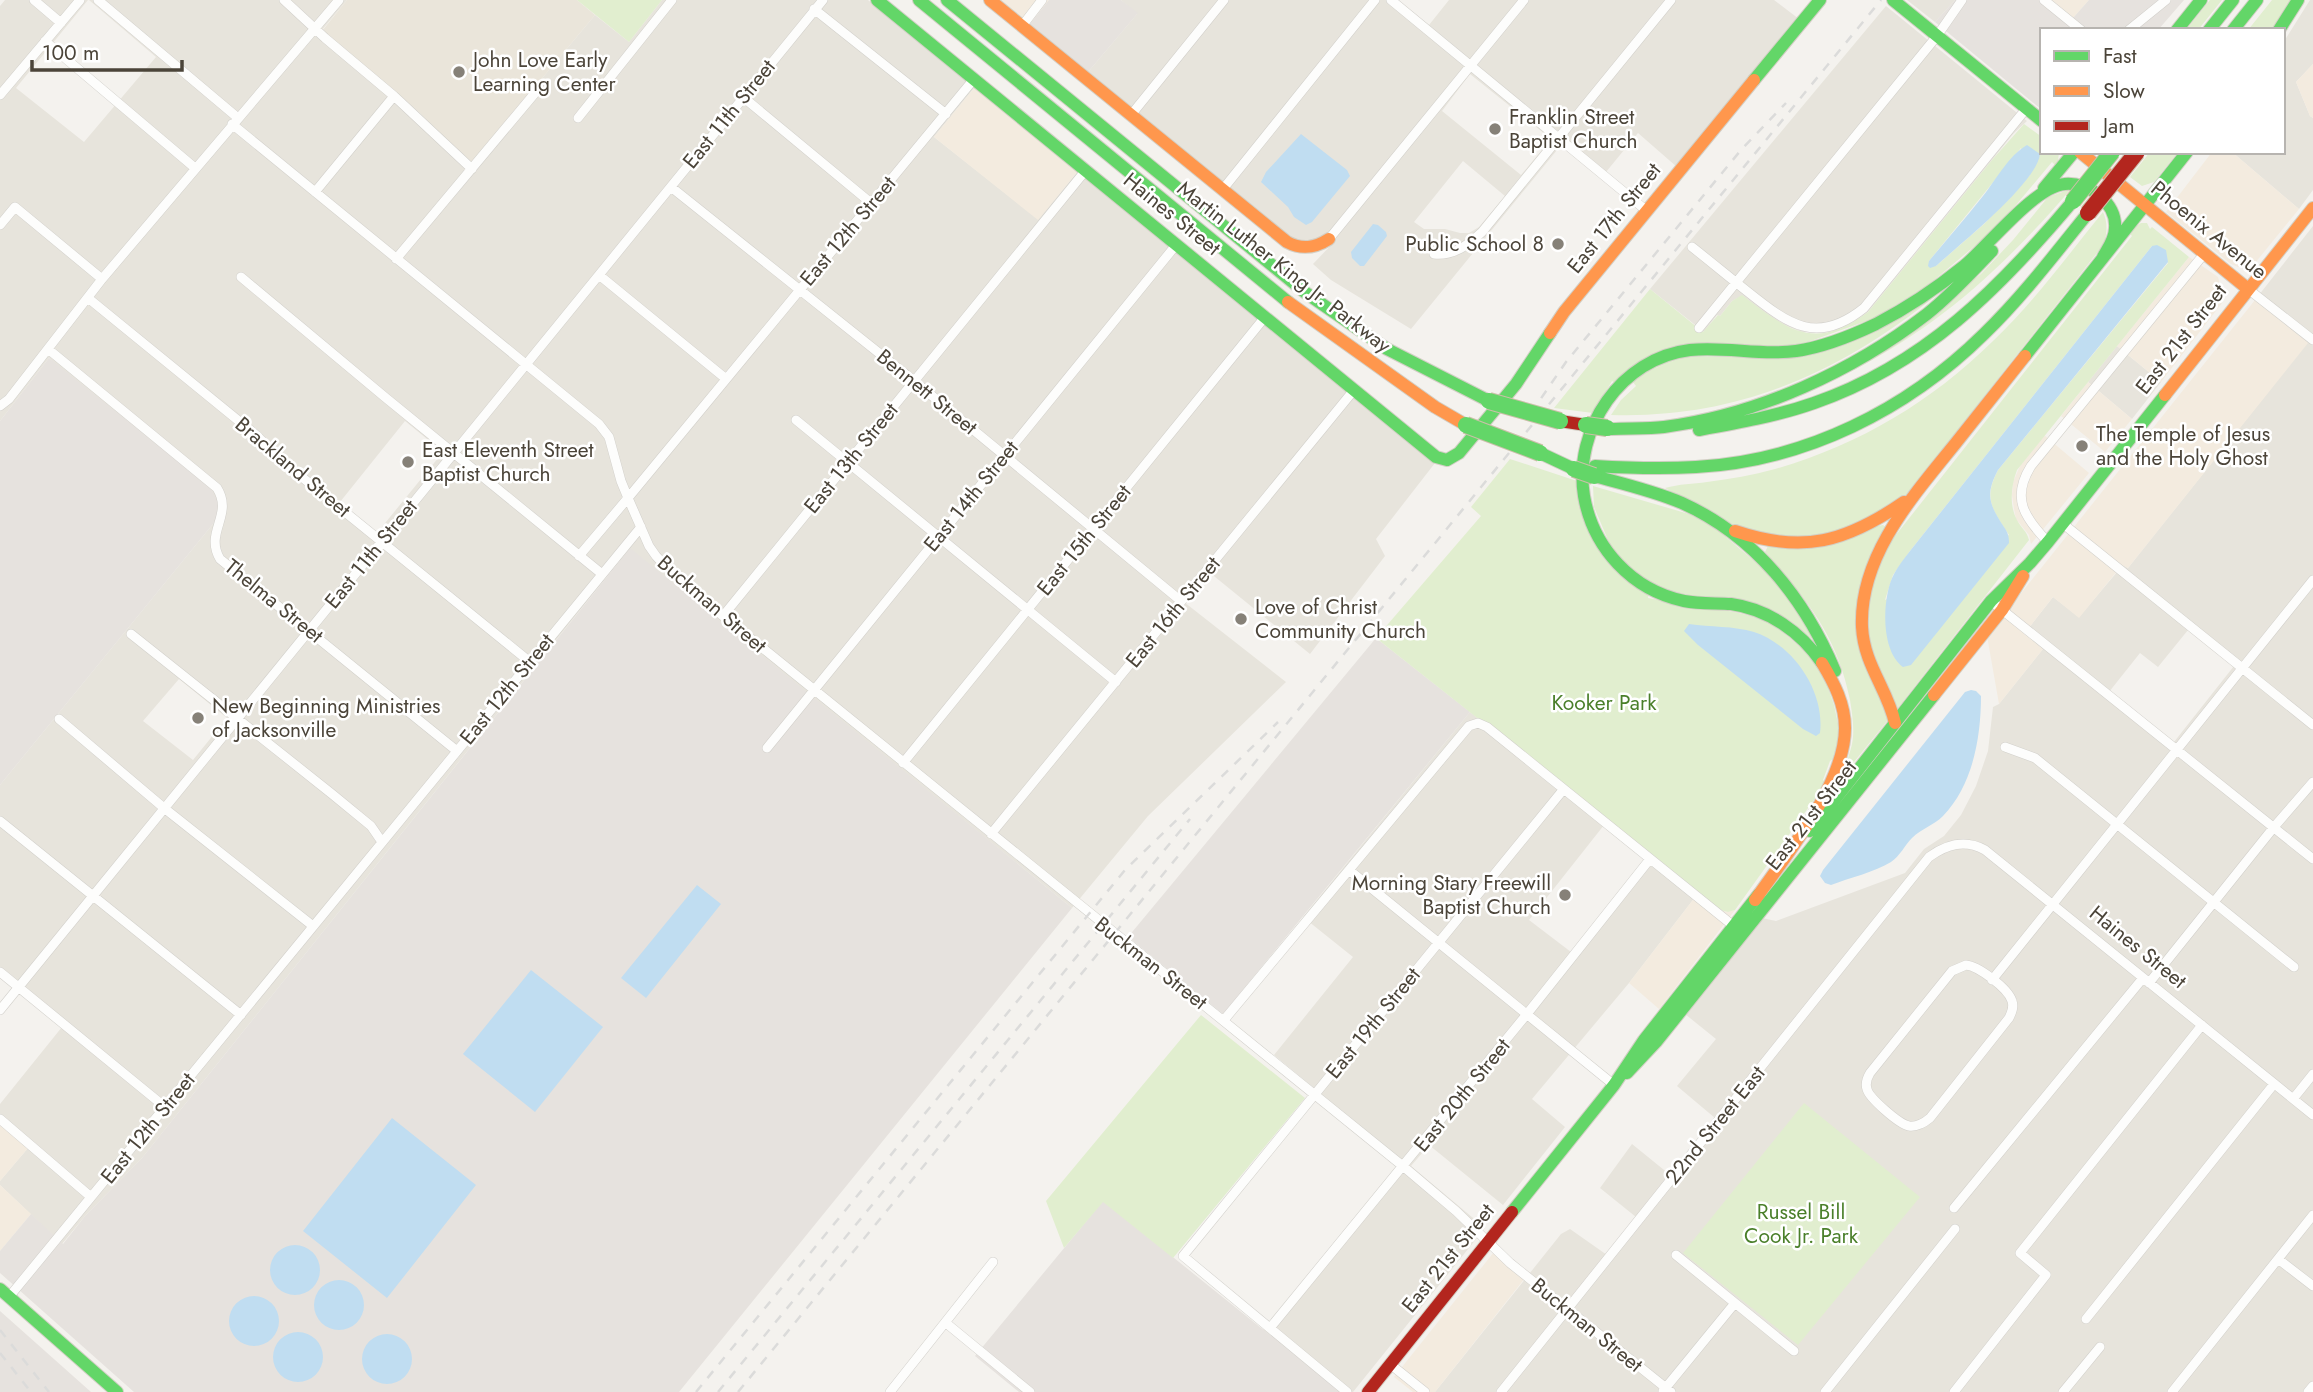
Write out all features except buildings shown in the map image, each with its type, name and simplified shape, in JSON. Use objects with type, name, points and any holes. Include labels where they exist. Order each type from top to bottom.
[{"type":"main road","name":"Haines Street","points":[[877,0],[1442,460]]},
{"type":"main road","name":"Martin Luther King Jr. Parkway","points":[[919,0],[1302,313],[1435,407],[1466,425],[1595,471]]},
{"type":"main road","name":"Martin Luther King Jr. Parkway","points":[[947,0],[1306,293],[1387,349],[1489,401],[1560,421],[1609,429],[1687,431],[1759,420],[1830,398],[1879,377],[1926,348],[1978,306],[2020,265],[2110,154]]},
{"type":"main road","points":[[990,0],[1293,246],[1316,246],[1329,239]]},
{"type":"main road","name":"East 17th Street","points":[[1442,460],[1459,453],[1516,384],[1564,312],[1820,0]]},
{"type":"main road","points":[[1893,0],[2040,119]]},
{"type":"main road","points":[[2179,28],[2201,0]]},
{"type":"main road","points":[[2211,28],[2232,0]]},
{"type":"main road","points":[[2235,28],[2257,0]]},
{"type":"main road","points":[[2280,28],[2298,0]]},
{"type":"main road","points":[[1609,429],[1672,426],[1723,415],[1783,396],[1848,363],[1903,330],[1952,294],[1979,268],[2072,154]]},
{"type":"main road","name":"Phoenix Avenue","points":[[2082,154],[2248,289]]},
{"type":"main road","points":[[1595,471],[1704,468],[1739,463],[1801,449],[1863,423],[1909,395],[1970,347],[2008,309],[2135,154]]},
{"type":"main road","points":[[1892,746],[1894,715],[1875,679],[1867,654],[1862,613],[1864,592],[1878,551],[1928,478],[2185,154]]},
{"type":"main road","points":[[1840,694],[1829,672],[1801,637],[1766,614],[1746,607],[1683,601],[1646,589],[1626,574],[1597,537],[1588,512],[1583,487],[1586,448],[1594,420],[1630,376],[1668,356],[1704,349],[1789,352],[1822,346],[1868,328],[1945,281],[2050,187],[2072,183],[2095,191],[2105,201],[2115,220],[2115,237],[2104,257]]},
{"type":"main road","name":"East 21st Street","points":[[1367,1392],[1614,1085],[1656,1042],[1738,930],[1892,746],[2030,563],[2313,208]]},
{"type":"main road","points":[[1595,471],[1691,508],[1757,553],[1802,604],[1825,645],[1835,670],[1845,716],[1845,739],[1840,766],[1830,788],[1755,900]]},
{"type":"main road","points":[[1718,524],[1775,543],[1804,544],[1828,540],[1846,536],[1886,516],[1928,478]]},
{"type":"main road","name":"East 21st Street","points":[[1738,930],[1755,900],[1895,723],[1997,606]]},
{"type":"main road","points":[[5,1293],[117,1392]]},
{"type":"street","points":[[34,0],[61,23]]},
{"type":"street","points":[[0,95],[80,0]]},
{"type":"street","points":[[98,0],[315,192],[599,424],[609,438],[621,481],[641,527]]},
{"type":"street","points":[[284,0],[394,96],[472,169]]},
{"type":"street","points":[[0,406],[9,399],[102,279],[339,0]]},
{"type":"street","points":[[578,118],[673,0]]},
{"type":"street","name":"East 11th Street","points":[[0,1010],[823,0]]},
{"type":"street","points":[[1022,26],[1042,0]]},
{"type":"street","points":[[1130,115],[1224,0]]},
{"type":"street","points":[[1223,189],[1375,0]]},
{"type":"street","points":[[1391,0],[1647,211]]},
{"type":"street","points":[[1329,239],[1524,0]]},
{"type":"street","points":[[1434,254],[1450,254],[1474,240],[1671,0]]},
{"type":"street","points":[[1699,328],[1937,36],[1962,0]]},
{"type":"street","points":[[2044,0],[2079,28]]},
{"type":"street","points":[[2131,28],[2166,0]]},
{"type":"street","points":[[814,9],[946,114]]},
{"type":"street","points":[[45,41],[195,168]]},
{"type":"street","name":"East 12th Street","points":[[579,556],[975,79]]},
{"type":"street","points":[[396,259],[535,93]]},
{"type":"street","points":[[315,192],[394,96]]},
{"type":"street","points":[[743,97],[871,203]]},
{"type":"street","points":[[1692,247],[1778,316],[1797,325],[1825,327],[1849,319],[1864,308],[2026,108]]},
{"type":"street","name":"East 13th Street","points":[[723,617],[1086,170]]},
{"type":"street","name":"Bennett Street","points":[[671,187],[914,381],[1181,601]]},
{"type":"street","points":[[0,225],[15,206],[102,279]]},
{"type":"street","name":"East 14th Street","points":[[767,748],[1176,245]]},
{"type":"street","points":[[2048,542],[2026,516],[2020,490],[2023,478],[2204,254]]},
{"type":"street","points":[[599,275],[725,378]]},
{"type":"street","points":[[241,276],[602,574]]},
{"type":"street","name":"Phoenix Avenue","points":[[2248,289],[2313,340]]},
{"type":"street","name":"Brackland Street","points":[[88,298],[256,435],[287,465],[530,662]]},
{"type":"street","name":"East 15th Street","points":[[902,763],[1265,317]]},
{"type":"street","name":"Thelma Street","points":[[48,349],[217,488],[221,494],[223,510],[213,540],[220,559],[457,751]]},
{"type":"street","name":"East 16th Street","points":[[991,834],[1354,390]]},
{"type":"street","points":[[796,420],[1116,682]]},
{"type":"street","points":[[2062,523],[2313,725]]},
{"type":"street","name":"East 12th Street","points":[[5,1293],[91,1197],[641,527]]},
{"type":"street","name":"Buckman Street","points":[[641,527],[649,545],[667,569],[723,617],[1404,1167],[1456,1211],[1510,1263],[1666,1391]]},
{"type":"street","points":[[1992,980],[2313,580]]},
{"type":"street","points":[[1997,606],[2313,859]]},
{"type":"street","points":[[131,634],[371,826],[383,842]]},
{"type":"street","points":[[59,719],[164,808],[313,926]]},
{"type":"street","points":[[1224,1020],[1469,726],[1478,723],[1487,727],[1738,930]]},
{"type":"street","points":[[2006,747],[2035,758],[2294,967]]},
{"type":"street","points":[[1954,1208],[2313,782]]},
{"type":"street","name":"East 19th Street","points":[[1270,1328],[1182,1256],[1563,790]]},
{"type":"street","points":[[0,821],[240,1015]]},
{"type":"street","name":"Haines Street","points":[[1929,857],[1953,844],[1978,846],[2313,1115]]},
{"type":"street","name":"22nd Street East","points":[[1501,1392],[1929,857]]},
{"type":"street","name":"East 20th Street","points":[[1270,1328],[1404,1167],[1650,859]]},
{"type":"street","points":[[1349,870],[1614,1085]]},
{"type":"street","points":[[1972,966],[1992,980],[2010,997],[2012,1010],[2009,1018],[1930,1118],[1917,1126],[1902,1123],[1872,1098],[1866,1086],[1870,1073],[1952,971],[1958,967],[1972,966]]},
{"type":"street","points":[[0,972],[165,1107]]},
{"type":"street","points":[[1954,1392],[2046,1275],[2020,1253],[2202,1025]]},
{"type":"street","points":[[2293,1099],[2313,1074]]},
{"type":"street","points":[[2086,1319],[2274,1084]]},
{"type":"street","points":[[0,1119],[91,1197]]},
{"type":"street","points":[[2172,1392],[2313,1215]]},
{"type":"street","points":[[1825,1392],[1955,1229]]},
{"type":"street","points":[[1676,1255],[1794,1351]]},
{"type":"street","points":[[2278,1259],[2313,1286]]},
{"type":"street","points":[[890,1392],[993,1262]]},
{"type":"street","points":[[1666,1391],[1735,1303]]},
{"type":"street","points":[[946,1324],[1030,1392]]},
{"type":"street","points":[[1270,1328],[1347,1392]]},
{"type":"street","points":[[2063,1392],[2099,1347]]},
{"type":"street","points":[[1390,1364],[1425,1392]]},
{"type":"street","points":[[2308,1392],[2313,1386]]},
{"type":"shaded area","points":[[5,0],[88,0],[16,88],[84,142],[156,57],[89,0],[347,0],[322,30],[420,113],[440,135],[472,162],[595,15],[629,42],[662,0],[868,0],[975,87],[934,137],[1038,219],[1078,171],[1435,463],[1376,539],[1385,556],[1310,654],[1209,572],[1184,602],[1286,682],[1148,816],[1072,908],[629,549],[142,1158],[85,1216],[62,1244],[0,1185],[0,1181],[28,1148],[0,1124],[0,1104],[62,1027],[0,976],[0,785],[217,519],[49,358],[0,421],[0,6]],"holes":[[[405,421],[443,452],[377,533],[340,502]],[[179,679],[227,718],[193,760],[143,721]]]},
{"type":"shaded area","name":"John Love Early Learning Center","points":[[347,0],[577,0],[595,15],[472,162],[440,135],[420,113],[322,31]]},
{"type":"shaded area","points":[[999,0],[1049,0],[1029,25]]},
{"type":"shaded area","points":[[1049,0],[1121,0],[1138,13],[1088,72],[1029,25]]},
{"type":"shaded area","points":[[1121,0],[1398,0],[1429,25],[1449,0],[1774,0],[1799,19],[1677,167],[1638,133],[1606,172],[1566,139],[1411,329],[1331,280],[1313,264],[1334,242],[1296,242],[1088,72],[1137,14]],"holes":[[[1470,74],[1551,139],[1521,175],[1442,111]],[[1463,161],[1505,196],[1479,227],[1469,233],[1424,229],[1414,222]]]},
{"type":"shaded area","points":[[1907,0],[1955,0],[1935,22]]},
{"type":"shaded area","points":[[1955,0],[2050,0],[2073,18],[2089,0],[2184,0],[2160,28],[2040,28],[2040,108],[1935,22]]},
{"type":"shaded area","points":[[2050,0],[2089,0],[2073,18]]},
{"type":"shaded area","points":[[2310,0],[2313,0],[2313,64],[2296,82],[2313,118],[2313,190],[2299,209],[2234,154],[2285,154],[2285,40]]},
{"type":"shaded area","points":[[1886,6],[2027,121],[2014,133],[1868,312],[1854,322],[1835,331],[1801,332],[1777,322],[1742,296],[1732,301],[1720,316],[1717,315],[1704,332],[1650,289]]},
{"type":"shaded area","points":[[2313,64],[2313,118],[2296,82]]},
{"type":"shaded area","points":[[975,87],[1078,171],[1038,220],[934,137]]},
{"type":"shaded area","points":[[2210,154],[2234,154],[2299,209],[2255,263],[2238,267],[2166,212]]},
{"type":"shaded area","points":[[2313,226],[2313,1392],[1435,1392],[1561,1234],[1570,1229],[1607,1255],[1636,1217],[1600,1188],[1632,1144],[1669,1174],[1715,1118],[1677,1086],[1716,1039],[1685,1014],[1762,918],[1776,921],[1905,873],[1924,849],[1944,836],[1961,815],[1976,786],[1988,751],[1993,707],[1999,704],[2043,649],[2024,634],[2053,597],[2079,617],[2123,565],[2128,568],[2307,343],[2255,300]],"holes":[[[2188,630],[2234,666],[2174,742],[2109,692],[2140,653],[2158,667]]]},
{"type":"shaded area","points":[[2189,257],[2218,277],[2223,294],[2222,303],[2161,382],[2117,346]]},
{"type":"shaded area","points":[[2255,300],[2308,343],[2128,568],[2122,565],[2079,618],[2053,597],[2024,634],[2043,649],[1999,704],[1987,636]]},
{"type":"shaded area","points":[[2117,346],[2161,382],[2132,419],[2088,382]]},
{"type":"shaded area","points":[[49,358],[210,487],[218,502],[217,519],[0,785],[0,421]]},
{"type":"shaded area","points":[[2088,382],[2132,419],[2105,452],[2061,416]]},
{"type":"shaded area","points":[[2044,435],[2089,473],[2031,544],[2029,535],[2016,519],[2013,482],[2020,466]]},
{"type":"shaded area","points":[[630,548],[1072,908],[679,1392],[134,1392],[0,1273],[0,1251],[31,1214],[63,1244],[85,1216],[142,1158]]},
{"type":"shaded area","points":[[1376,638],[1470,712],[1223,1014],[1128,937]]},
{"type":"shaded area","points":[[1470,712],[1608,820],[1529,920],[1571,952],[1649,853],[1699,892],[1629,983],[1532,1099],[1565,1127],[1503,1205],[1429,1145],[1411,1166],[1485,1228],[1353,1392],[1341,1392],[1263,1330],[1401,1160],[1274,1055],[1353,957],[1303,917]]},
{"type":"shaded area","points":[[1699,892],[1720,910],[1735,910],[1659,1009],[1629,983]]},
{"type":"shaded area","points":[[0,1124],[28,1148],[0,1181]]},
{"type":"shaded area","points":[[0,1185],[31,1214],[0,1251]]},
{"type":"shaded area","points":[[1103,1201],[1341,1392],[1019,1392],[975,1356]]},
{"type":"shaded area","points":[[1498,1247],[1529,1273],[1435,1392],[1413,1392],[1394,1377]]},
{"type":"shaded area","points":[[0,1311],[91,1392],[0,1392]]},
{"type":"green space","points":[[577,0],[662,0],[629,42]]},
{"type":"green space","points":[[2210,0],[2222,0],[2200,28],[2188,28]]},
{"type":"green space","points":[[2272,0],[2292,0],[2274,28],[2250,28]]},
{"type":"green space","points":[[2024,124],[2040,136],[2040,154],[2059,154],[2055,165],[2052,162],[1982,240],[1927,286],[1875,318],[1794,347],[1714,344],[1617,384],[1612,381],[1593,413],[1554,408],[1650,289],[1703,332],[1732,301],[1742,295],[1774,318],[1802,332],[1832,331],[1868,312]],"holes":[[[2021,148],[2030,175],[1984,224],[1936,266],[1929,261]]]},
{"type":"green space","points":[[2148,154],[2176,154],[2154,182],[2142,186],[2130,177]]},
{"type":"green space","points":[[2071,189],[2020,245],[1967,295],[1908,338],[1842,376],[1981,274],[2048,197]]},
{"type":"green space","points":[[2103,212],[2106,220],[2104,244],[1904,497],[1866,523],[1807,539],[1741,529],[1665,488],[1733,478],[1806,459],[1865,434],[1919,402],[1969,363],[2008,326]]},
{"type":"green space","points":[[2147,223],[2150,229],[2152,227],[2189,257],[2017,470],[2012,489],[2013,508],[2029,540],[1897,709],[1873,656],[1867,627],[1869,598],[1884,550],[2132,236],[2130,234],[2135,227]],"holes":[[[2152,246],[2168,263],[1998,470],[1990,496],[1994,511],[2009,535],[1885,600],[1893,575],[1910,551]]]},
{"type":"green space","points":[[1937,295],[1863,347],[1785,386],[1702,409],[1611,415],[1621,400],[1636,386],[1633,382],[1650,370],[1686,356],[1783,358]]},
{"type":"green space","name":"Kooker Park","points":[[1510,459],[1577,481],[1580,508],[1649,593],[1648,598],[1735,612],[1770,621],[1820,664],[1840,733],[1833,759],[1823,780],[1826,783],[1735,910],[1720,910],[1376,638],[1481,516],[1471,507]]},
{"type":"green space","points":[[1593,486],[1689,514],[1714,527],[1785,587],[1813,639],[1709,600],[1662,589],[1633,571],[1611,547],[1594,507]]},
{"type":"green space","points":[[1883,525],[1887,528],[1859,598],[1888,720],[1850,767],[1847,764],[1853,739],[1852,716],[1837,656],[1807,603],[1765,552],[1768,546]]},
{"type":"green space","points":[[1201,1015],[1305,1098],[1173,1258],[1103,1202],[1064,1248],[1046,1201]]},
{"type":"green space","name":"Russel Bill Cook Jr. Park","points":[[1804,1103],[1920,1197],[1798,1345],[1683,1253]]},
{"type":"water","points":[[1301,134],[1347,170],[1350,176],[1312,222],[1306,225],[1294,217],[1288,207],[1261,182],[1266,172]]},
{"type":"water","points":[[2027,145],[2040,154],[2026,181],[1978,229],[1936,266],[1930,268],[1929,261],[2008,162]]},
{"type":"water","points":[[1373,224],[1378,225],[1387,236],[1364,266],[1360,266],[1352,258],[1351,252]]},
{"type":"water","points":[[2157,245],[2166,250],[2168,262],[1998,470],[1990,493],[1992,505],[2007,533],[2009,543],[1911,665],[1903,667],[1890,649],[1885,623],[1887,596],[1896,571],[2152,246]]},
{"type":"water","points":[[1689,624],[1746,630],[1769,638],[1782,647],[1804,672],[1812,686],[1820,717],[1820,733],[1816,736],[1803,729],[1698,645],[1684,631]]},
{"type":"water","points":[[1971,690],[1981,696],[1977,744],[1962,790],[1953,804],[1943,816],[1912,838],[1897,857],[1885,866],[1831,885],[1825,883],[1820,876],[1823,870],[1965,692]]},
{"type":"water","points":[[697,885],[721,904],[646,998],[621,978]]},
{"type":"water","points":[[531,970],[603,1027],[535,1112],[463,1054]]},
{"type":"water","points":[[392,1118],[476,1185],[387,1298],[303,1231]]},
{"type":"water","points":[[295,1245],[313,1252],[320,1270],[313,1288],[295,1295],[277,1288],[270,1270],[277,1252]]},
{"type":"water","points":[[339,1280],[357,1287],[364,1305],[357,1323],[339,1330],[321,1323],[314,1305],[321,1287]]},
{"type":"water","points":[[254,1296],[272,1303],[279,1321],[272,1339],[254,1346],[236,1339],[229,1321],[236,1303]]},
{"type":"water","points":[[298,1332],[316,1339],[323,1357],[316,1375],[298,1382],[280,1375],[273,1357],[280,1339]]},
{"type":"water","points":[[387,1334],[405,1341],[412,1359],[405,1377],[387,1384],[369,1377],[362,1359],[369,1341]]},
{"type":"railway","points":[[738,1392],[1881,0]]},
{"type":"railway","points":[[1531,413],[1566,362],[1741,150],[1786,103]]},
{"type":"railway","points":[[696,1392],[1125,870],[1278,722]]},
{"type":"railway","points":[[718,1392],[1190,819]]},
{"type":"railway","points":[[0,1330],[49,1392]]},
{"type":"railway","points":[[0,1353],[31,1392]]},
{"type":"traffic: fast","points":[[877,0],[1436,457],[1447,460],[1459,453],[1516,384],[1550,333]]},
{"type":"traffic: fast","points":[[919,0],[1288,302]]},
{"type":"traffic: fast","points":[[947,0],[1306,293],[1387,349],[1489,401]]},
{"type":"traffic: fast","points":[[1754,80],[1820,0]]},
{"type":"traffic: fast","points":[[1893,0],[2040,119]]},
{"type":"traffic: fast","points":[[2179,28],[2201,0]]},
{"type":"traffic: fast","points":[[2211,28],[2233,0]]},
{"type":"traffic: fast","points":[[2235,28],[2257,0]]},
{"type":"traffic: fast","points":[[2280,28],[2298,0]]},
{"type":"traffic: fast","points":[[2044,188],[2072,154]]},
{"type":"traffic: fast","points":[[2073,201],[2110,154]]},
{"type":"traffic: fast","points":[[2025,356],[2185,154]]},
{"type":"traffic: fast","points":[[1822,663],[1804,641],[1771,617],[1731,604],[1690,602],[1665,595],[1632,577],[1618,564],[1596,533],[1584,496],[1586,446],[1607,401],[1623,382],[1643,367],[1665,356],[1703,349],[1796,351],[1817,347],[1876,324],[1954,274],[2026,205],[2053,187],[2074,184],[2092,190],[2106,203],[2114,219],[2115,232],[2103,257]]},
{"type":"traffic: fast","points":[[1699,430],[1800,408],[1854,387],[1891,368],[1925,345],[1988,293],[2073,201]]},
{"type":"traffic: fast","points":[[1595,466],[1671,468],[1737,463],[1815,442],[1852,427],[1922,386],[1984,334],[2038,275],[2088,213]]},
{"type":"traffic: fast","points":[[1611,429],[1658,428],[1699,421],[1769,401],[1836,372],[1898,335],[1927,314],[1961,284],[1992,251]]},
{"type":"traffic: fast","points":[[1810,831],[1991,601],[2048,542],[2165,395]]},
{"type":"traffic: fast","points":[[1489,401],[1560,421]]},
{"type":"traffic: fast","points":[[1466,425],[1540,453]]},
{"type":"traffic: fast","points":[[1586,425],[1607,428]]},
{"type":"traffic: fast","points":[[1540,453],[1574,469]]},
{"type":"traffic: fast","points":[[1574,469],[1594,476]]},
{"type":"traffic: fast","points":[[1594,476],[1682,503],[1732,533],[1775,572],[1793,595],[1823,644],[1835,671]]},
{"type":"traffic: fast","points":[[1627,1073],[1656,1042],[1934,695]]},
{"type":"traffic: fast","points":[[1512,1212],[1614,1085],[1644,1040],[1759,894]]},
{"type":"traffic: fast","points":[[0,1289],[117,1392]]},
{"type":"traffic: slow","points":[[990,0],[1287,242],[1308,247],[1329,239]]},
{"type":"traffic: slow","points":[[1550,333],[1564,312],[1754,80]]},
{"type":"traffic: slow","points":[[2082,154],[2248,289]]},
{"type":"traffic: slow","points":[[2165,395],[2313,208]]},
{"type":"traffic: slow","points":[[1288,302],[1435,407],[1466,425]]},
{"type":"traffic: slow","points":[[1895,723],[1864,641],[1863,601],[1869,576],[1879,552],[1906,506],[2025,356]]},
{"type":"traffic: slow","points":[[1735,531],[1782,542],[1823,540],[1863,527],[1904,502]]},
{"type":"traffic: slow","points":[[1934,695],[2002,610],[2023,576]]},
{"type":"traffic: slow","points":[[1755,900],[1812,818],[1825,795],[1842,750],[1845,728],[1841,702],[1822,663]]},
{"type":"traffic: jam","points":[[2088,213],[2135,154]]},
{"type":"traffic: jam","points":[[1560,421],[1586,425]]},
{"type":"traffic: jam","points":[[1368,1392],[1512,1212]]},
{"type":"place","name":"John Love Early Learning Center","points":[[459,72]]},
{"type":"place","name":"Franklin Street Baptist Church","points":[[1495,129]]},
{"type":"place","name":"Public School 8","points":[[1558,244]]},
{"type":"place","name":"The Temple of Jesus and the Holy Ghost","points":[[2082,446]]},
{"type":"place","name":"East Eleventh Street Baptist Church","points":[[408,462]]},
{"type":"place","name":"Love of Christ Community Church","points":[[1241,619]]},
{"type":"place","name":"New Beginning Ministries of Jacksonville","points":[[198,718]]},
{"type":"place","name":"Morning Stary Freewill Baptist Church","points":[[1565,895]]}]
